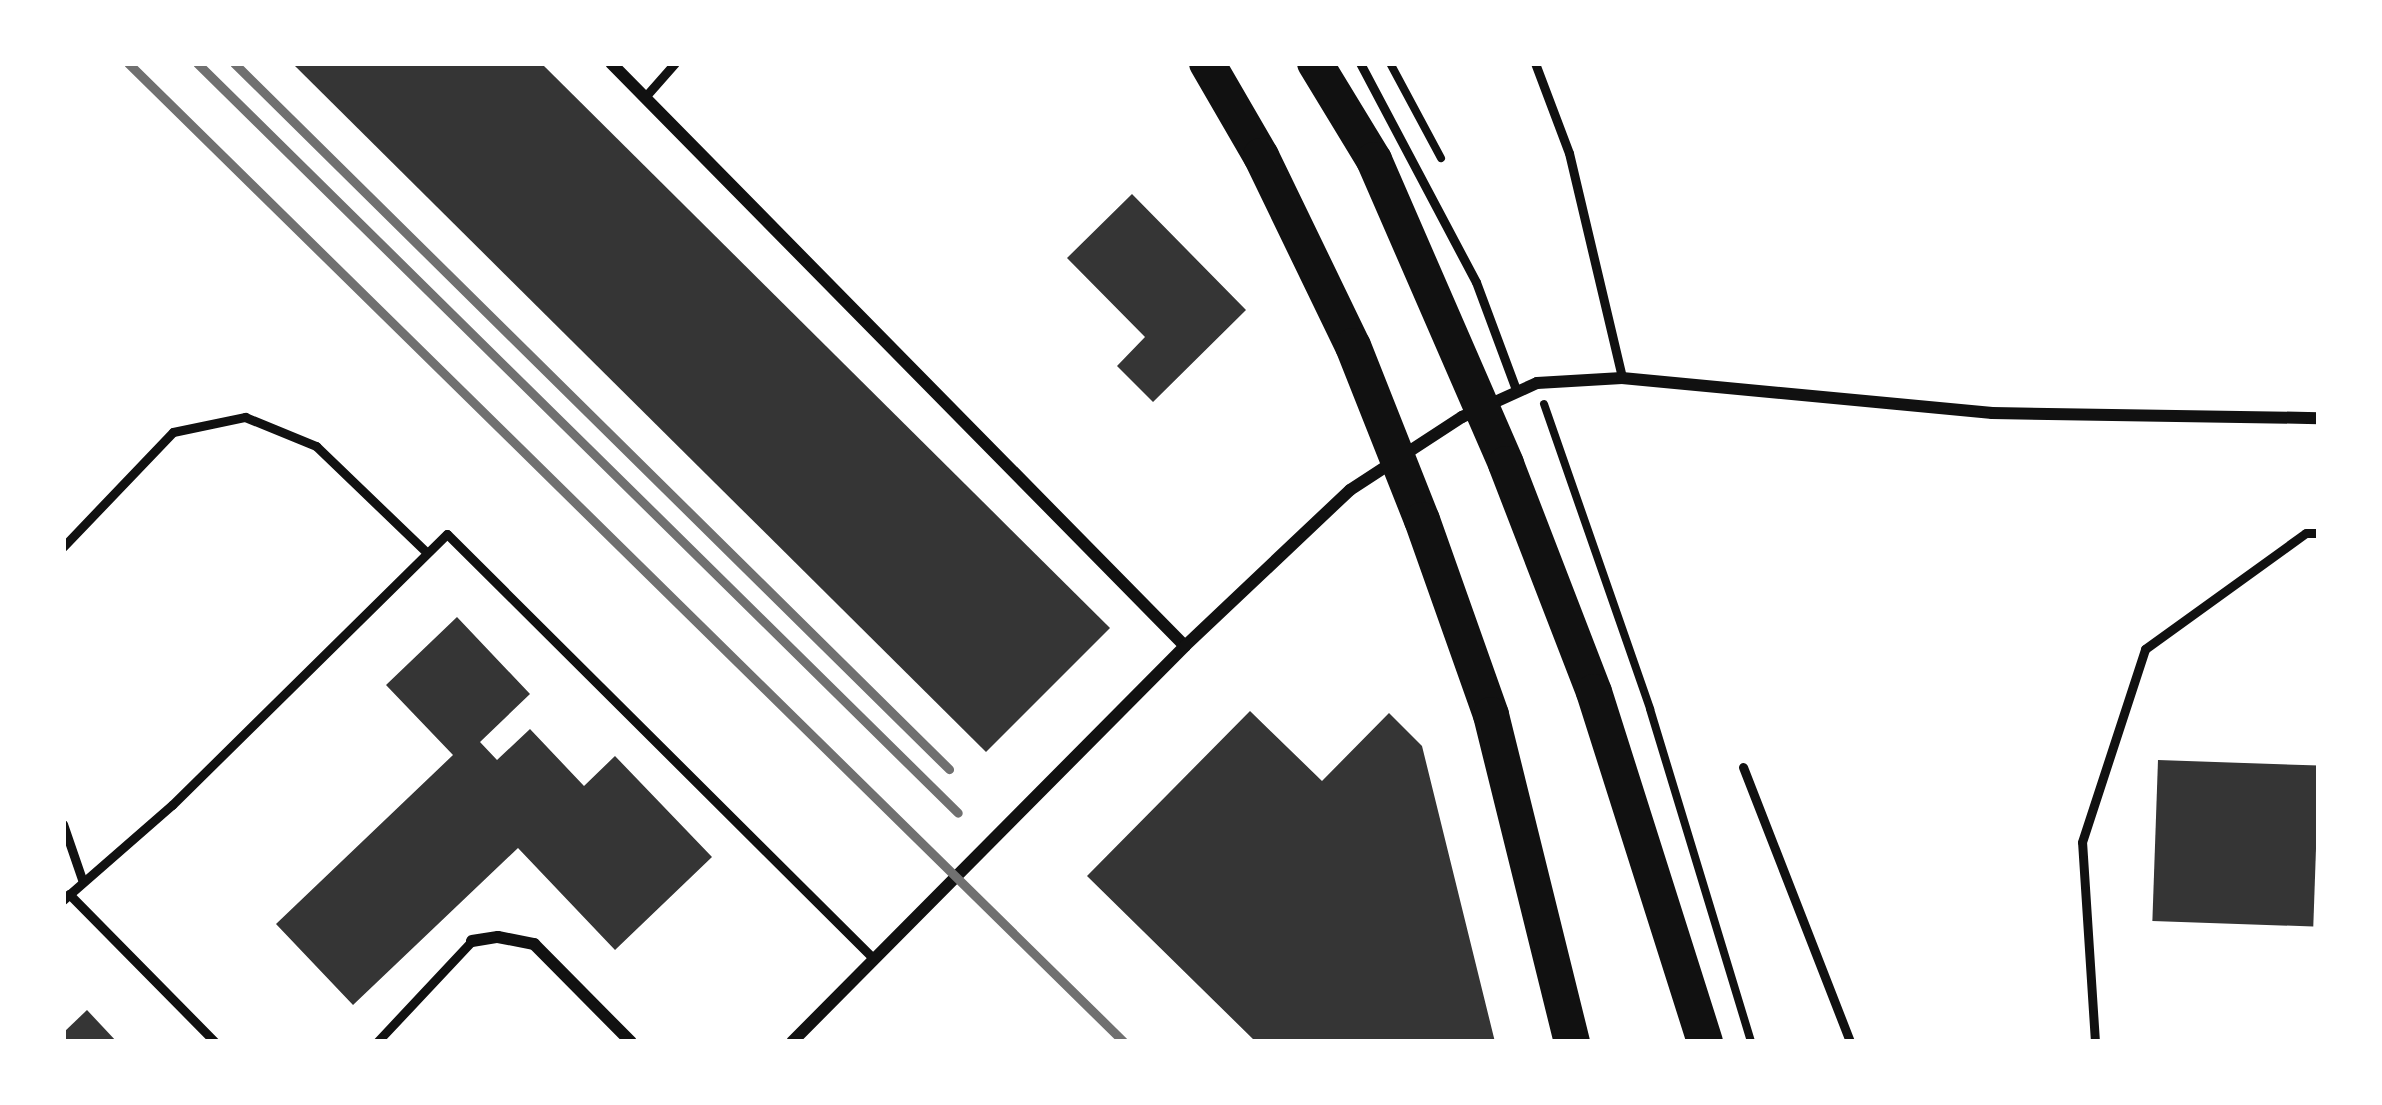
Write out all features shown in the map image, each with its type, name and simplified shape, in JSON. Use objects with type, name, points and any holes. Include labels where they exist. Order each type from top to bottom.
[{"type":"highway","points":[[1207,63],[1261,156],[1353,346],[1422,520],[1491,715],[1572,1042]]},
{"type":"highway","points":[[1315,63],[1374,160],[1506,464],[1594,692],[1705,1042]]},
{"type":"street","points":[[611,63],[1185,646]]},
{"type":"street","points":[[792,1042],[1185,646],[1350,490],[1462,417],[1537,383],[1622,378],[1992,413],[2319,418]]},
{"type":"street","points":[[472,940],[499,938],[534,944],[631,1042]]},
{"type":"lane","points":[[645,97],[675,63]]},
{"type":"lane","points":[[1360,63],[1476,282],[1516,392]]},
{"type":"lane","points":[[1534,63],[1569,153],[1622,378]]},
{"type":"lane","points":[[63,547],[173,432],[245,417],[316,446],[427,553]]},
{"type":"lane","points":[[2095,1042],[2082,842],[2145,649],[2306,533],[2319,533]]},
{"type":"lane","points":[[215,1042],[66,897],[172,805],[447,534],[873,958]]},
{"type":"lane","points":[[1744,767],[1850,1042]]},
{"type":"lane","points":[[63,824],[83,882]]},
{"type":"lane","points":[[377,1042],[472,940]]},
{"type":"path","points":[[1390,63],[1422,116],[1449,178]]},
{"type":"path","points":[[1537,383],[1650,709],[1751,1042]]},
{"type":"building","points":[[292,63],[541,63],[1110,628],[986,752]]},
{"type":"building","points":[[1132,194],[1246,310],[1153,402],[1117,366],[1145,337],[1067,258]]},
{"type":"building","points":[[457,617],[530,694],[480,742],[497,760],[530,729],[584,786],[615,756],[712,857],[615,950],[518,848],[353,1005],[276,924],[453,755],[386,685]]},
{"type":"building","points":[[1250,711],[1322,781],[1389,713],[1422,746],[1495,1042],[1256,1042],[1087,876]]},
{"type":"building","points":[[2158,760],[2319,766],[2313,927],[2152,921]]},
{"type":"building","points":[[87,1010],[117,1042],[63,1042],[63,1033]]},
{"type":"railway","points":[[128,63],[1124,1042]]},
{"type":"railway","points":[[197,63],[958,813]]},
{"type":"railway","points":[[234,63],[949,769]]}]
